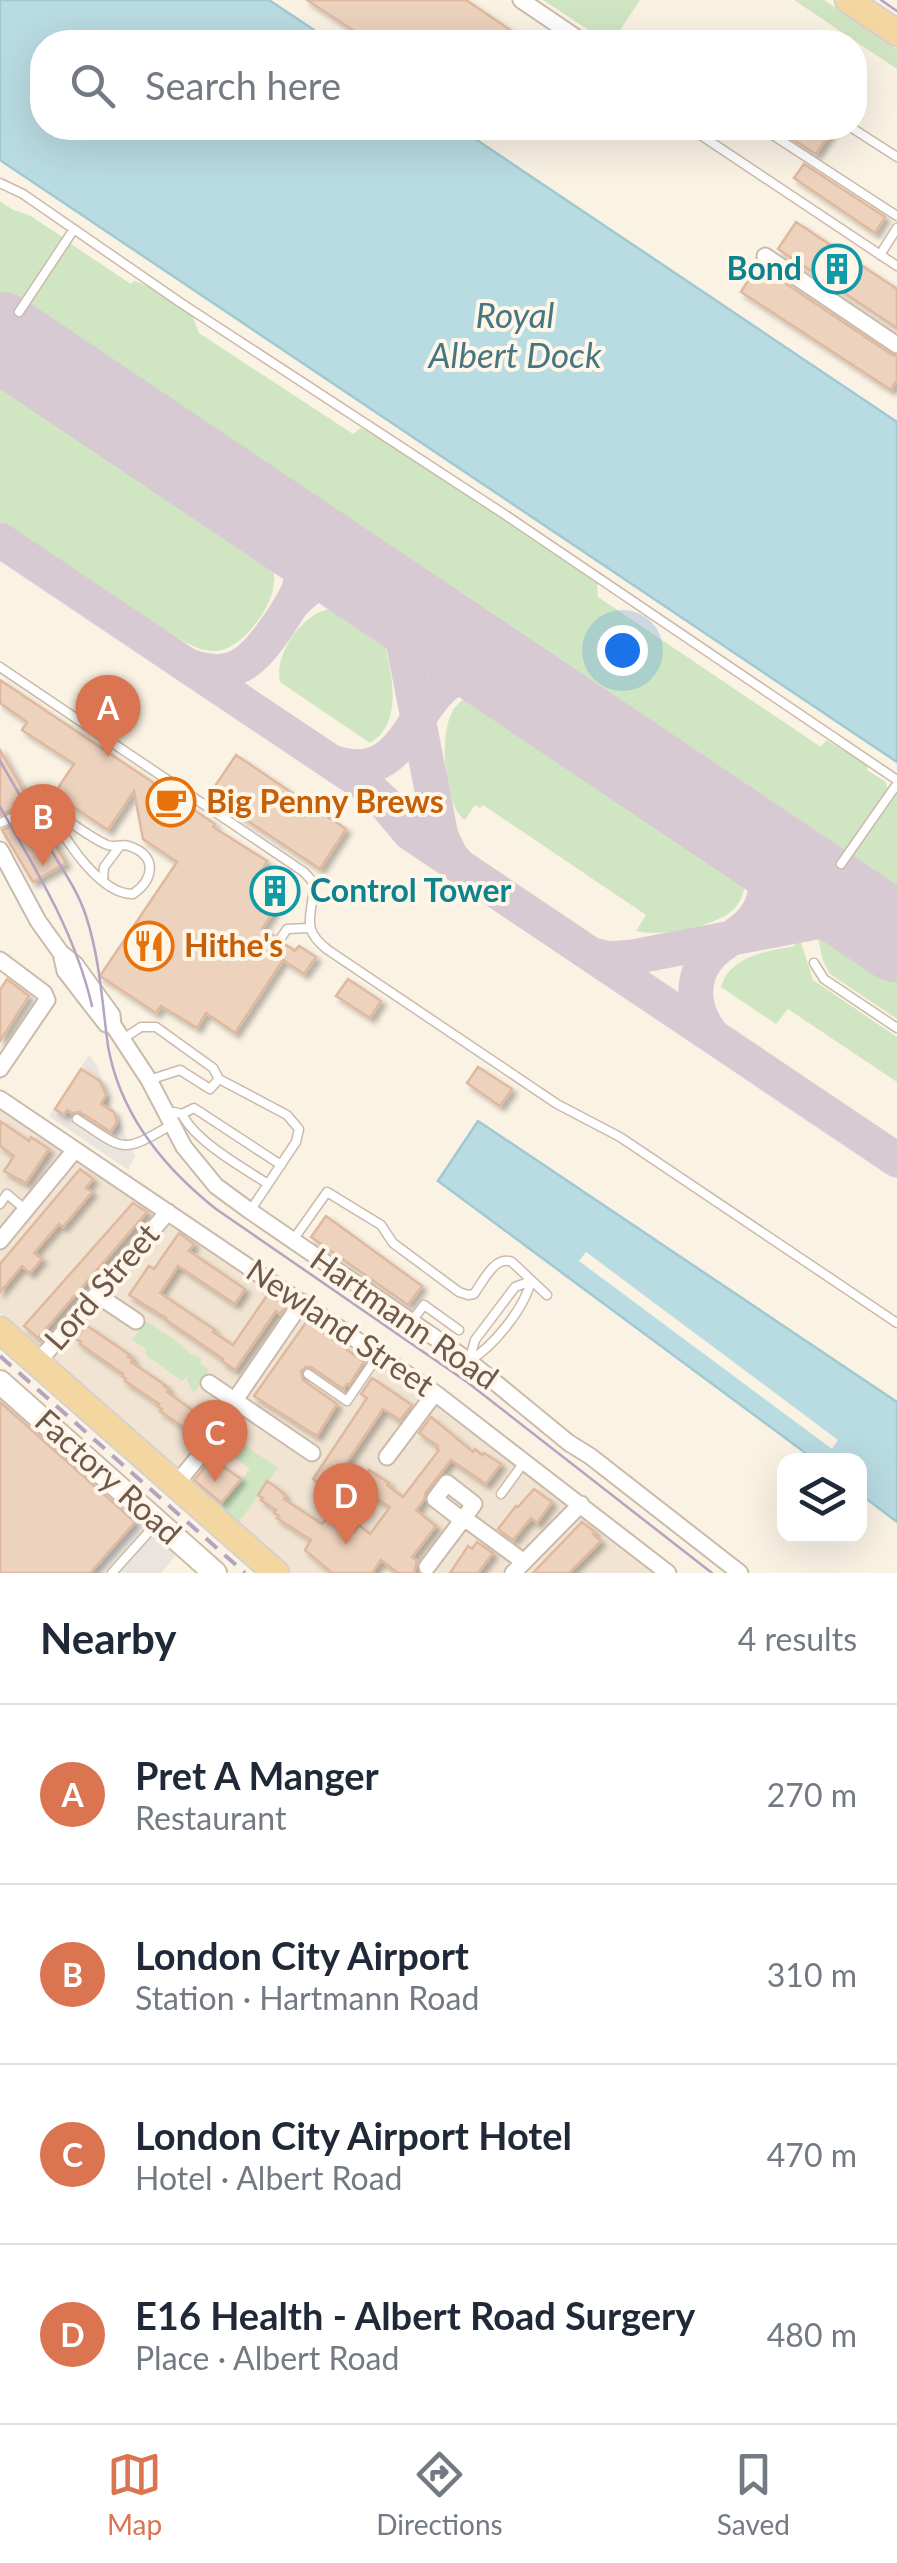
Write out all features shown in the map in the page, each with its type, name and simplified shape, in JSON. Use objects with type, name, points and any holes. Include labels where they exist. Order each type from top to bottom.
[{"type":"main road","points":[[848,0],[897,33]]},
{"type":"main road","points":[[0,1330],[276,1573]]},
{"type":"street","points":[[521,0],[565,30]]},
{"type":"street","points":[[764,256],[897,346]]},
{"type":"street","name":"Hartmann Road","points":[[0,850],[38,921],[112,1015],[112,1025],[173,1117],[202,1171],[216,1186],[469,1360],[540,1421],[740,1573]]},
{"type":"street","points":[[0,960],[44,993],[46,1000],[0,1069]]},
{"type":"street","name":"Newland Street","points":[[0,1099],[434,1393],[667,1573]]},
{"type":"street","points":[[0,1240],[75,1150]]},
{"type":"street","name":"Lord Street","points":[[37,1363],[168,1212]]},
{"type":"street","points":[[96,1294],[136,1322]]},
{"type":"street","points":[[235,1400],[302,1302]]},
{"type":"street","name":"Factory Road","points":[[0,1382],[215,1573]]},
{"type":"street","points":[[209,1383],[312,1452]]},
{"type":"street","points":[[388,1457],[434,1393]]},
{"type":"street","points":[[176,1484],[211,1442]]},
{"type":"street","points":[[426,1568],[463,1519],[519,1569],[580,1504]]},
{"type":"lane","points":[[867,138],[897,158]]},
{"type":"lane","points":[[708,140],[897,266]]},
{"type":"lane","points":[[781,140],[896,213]]},
{"type":"lane","points":[[0,183],[23,194],[181,303],[504,514],[897,782],[841,864]]},
{"type":"lane","points":[[880,255],[897,228]]},
{"type":"lane","points":[[19,312],[74,229]]},
{"type":"lane","points":[[0,668],[304,872],[314,883],[308,928],[320,944],[557,1104],[620,1137],[897,1323]]},
{"type":"lane","points":[[0,824],[44,804]]},
{"type":"lane","points":[[44,804],[104,844],[129,846],[146,858],[150,873],[140,889],[132,894],[120,892],[102,880],[70,845],[44,804]]},
{"type":"lane","points":[[102,880],[104,866],[120,846]]},
{"type":"lane","points":[[281,938],[287,929],[308,928]]},
{"type":"lane","points":[[814,963],[824,979],[897,1028]]},
{"type":"lane","points":[[123,1039],[140,1028],[156,1028],[214,1068],[219,1079],[288,1115],[297,1124],[299,1135],[250,1211]]},
{"type":"lane","points":[[149,1080],[180,1070],[210,1089],[219,1079]]},
{"type":"lane","points":[[77,1119],[117,1145],[130,1147],[173,1117],[194,1108],[281,1165]]},
{"type":"lane","points":[[173,1117],[186,1122],[219,1152],[268,1184]]},
{"type":"lane","points":[[292,1240],[326,1192],[381,1226],[392,1243],[459,1292],[474,1294],[500,1260],[512,1262],[547,1295]]},
{"type":"lane","points":[[0,1204],[7,1194],[27,1211]]},
{"type":"lane","points":[[469,1360],[475,1340],[514,1287],[531,1281]]},
{"type":"lane","points":[[469,1360],[489,1348],[527,1296],[531,1281]]},
{"type":"lane","points":[[412,1322],[424,1305],[459,1330]]},
{"type":"lane","points":[[308,1374],[347,1401],[379,1354]]},
{"type":"lane","points":[[501,1494],[526,1461]]},
{"type":"lane","points":[[112,1573],[158,1521]]},
{"type":"shaded area","points":[[89,1055],[135,1157],[128,1170],[49,1116]]},
{"type":"shaded area","points":[[0,1111],[292,1303],[236,1385],[205,1443],[176,1469],[0,1313]]},
{"type":"shaded area","points":[[303,1311],[447,1410],[658,1573],[292,1573],[218,1508],[216,1445]]},
{"type":"shaded area","points":[[0,1395],[178,1553],[161,1573],[0,1573]]},
{"type":"shaded area","points":[[216,1445],[251,1469],[218,1508],[190,1484]]},
{"type":"green space","points":[[543,0],[640,0],[620,30],[589,30]]},
{"type":"green space","points":[[794,0],[824,0],[897,49],[897,69],[867,49],[867,30],[839,30]]},
{"type":"green space","points":[[0,201],[64,238],[19,305],[0,292]]},
{"type":"green space","points":[[68,242],[131,284],[134,281],[151,287],[192,315],[199,333],[353,434],[361,428],[383,439],[597,582],[598,597],[821,747],[826,740],[868,765],[867,770],[886,782],[888,791],[842,857],[24,309]]},
{"type":"green space","points":[[0,378],[270,560],[272,593],[262,615],[246,635],[217,651],[194,646],[158,629],[0,522]]},
{"type":"green space","points":[[340,606],[377,630],[385,647],[392,679],[392,704],[386,726],[370,743],[280,682],[280,665],[297,630],[317,614]]},
{"type":"green space","points":[[473,695],[746,878],[735,908],[715,921],[687,929],[636,931],[646,915],[483,805],[475,805],[465,820],[448,787],[445,741],[454,709]]},
{"type":"green space","points":[[897,794],[897,894],[847,861]]},
{"type":"green space","points":[[832,935],[897,979],[897,1019],[830,974],[818,938]]},
{"type":"green space","points":[[801,942],[813,980],[897,1037],[897,1082],[788,1009],[776,1024],[721,987],[732,968],[741,962]]},
{"type":"green space","points":[[146,1321],[201,1359],[209,1370],[194,1393],[188,1376],[182,1381],[132,1340]]},
{"type":"green space","points":[[225,1431],[278,1468],[238,1523],[220,1506],[250,1469],[216,1445]]},
{"type":"water","name":"Royal Albert Dock","points":[[0,0],[269,0],[314,30],[30,30],[30,140],[477,140],[897,422],[897,762],[0,160]]},
{"type":"water","points":[[478,1121],[897,1402],[897,1522],[867,1499],[867,1453],[806,1453],[438,1181]]},
{"type":"pier","points":[[586,1252],[838,1440],[832,1449],[579,1261]]},
{"type":"building","points":[[307,0],[466,0],[510,30],[353,30]]},
{"type":"building","points":[[794,140],[826,140],[816,154]]},
{"type":"building","points":[[804,164],[885,217],[875,233],[794,178]]},
{"type":"building","name":"Bond","points":[[796,222],[897,289],[897,328],[778,249]]},
{"type":"building","points":[[758,265],[897,356],[897,380],[891,390],[741,292]]},
{"type":"building","points":[[0,680],[267,861],[263,868],[289,888],[262,929],[274,936],[278,945],[285,944],[295,951],[299,946],[316,957],[304,974],[283,960],[235,1033],[206,1013],[197,1028],[161,1006],[156,1013],[100,976],[177,862],[143,839],[134,791],[108,830],[54,794],[74,764],[22,730],[27,722],[0,703]]},
{"type":"building","points":[[0,750],[30,802],[0,815]]},
{"type":"building","points":[[236,755],[346,829],[320,869],[209,795]]},
{"type":"building","points":[[38,815],[66,863],[33,882],[2,830]]},
{"type":"building","points":[[7,979],[29,996],[0,1041],[0,990]]},
{"type":"building","points":[[348,979],[381,1001],[370,1018],[336,996]]},
{"type":"building","points":[[478,1067],[512,1089],[500,1106],[467,1083]]},
{"type":"building","points":[[81,1069],[100,1081],[106,1095],[101,1104],[114,1112],[117,1122],[111,1132],[80,1112],[67,1110],[64,1115],[55,1109]]},
{"type":"building","points":[[0,1121],[49,1149],[26,1183],[4,1171],[14,1156],[0,1146]]},
{"type":"building","points":[[80,1169],[93,1179],[86,1188],[92,1192],[63,1227],[59,1224],[34,1253],[42,1259],[30,1273],[22,1266],[0,1292],[0,1264]]},
{"type":"building","points":[[133,1203],[147,1212],[38,1338],[24,1326]]},
{"type":"building","points":[[326,1216],[422,1286],[408,1305],[311,1237]]},
{"type":"building","points":[[179,1233],[194,1244],[189,1251],[245,1289],[235,1304],[178,1266],[160,1293],[213,1332],[233,1345],[268,1294],[286,1306],[280,1314],[276,1311],[235,1370],[129,1295],[149,1266],[154,1269]]},
{"type":"building","points":[[307,1321],[364,1362],[343,1389],[311,1367],[301,1371],[303,1380],[337,1404],[317,1436],[254,1396]]},
{"type":"building","points":[[86,1325],[130,1355],[131,1362],[210,1423],[214,1427],[211,1431],[200,1438],[160,1411],[159,1404],[80,1344],[76,1339]]},
{"type":"building","points":[[372,1378],[412,1405],[400,1420],[383,1409],[328,1490],[313,1479],[367,1398],[361,1394]]},
{"type":"building","points":[[0,1402],[135,1522],[90,1573],[0,1573]]},
{"type":"building","points":[[431,1417],[473,1452],[475,1449],[501,1464],[486,1484],[451,1460],[416,1510],[436,1526],[412,1557],[417,1561],[414,1573],[398,1573],[381,1560],[372,1573],[332,1573],[305,1550],[311,1540],[277,1518],[276,1510],[258,1495],[267,1481],[281,1491],[284,1499],[322,1524],[328,1517],[354,1532],[359,1525],[370,1534],[390,1507],[358,1486],[369,1470],[403,1497],[439,1450],[419,1433]]},
{"type":"building","points":[[212,1459],[241,1479],[221,1503],[194,1480]]},
{"type":"building","points":[[534,1489],[552,1502],[537,1523],[531,1518],[513,1540],[498,1529]]},
{"type":"building","points":[[582,1522],[601,1541],[569,1573],[533,1573]]},
{"type":"building","points":[[477,1542],[493,1553],[478,1573],[450,1573],[468,1546],[472,1549]]},
{"type":"taxiway","points":[[189,666],[219,672],[242,664],[261,648],[287,612],[299,588],[302,566],[296,547],[280,524]]},
{"type":"taxiway","points":[[0,540],[364,784],[410,833],[897,1160]]},
{"type":"taxiway","points":[[294,602],[311,587],[330,580],[371,585]]},
{"type":"taxiway","points":[[381,592],[399,621],[441,836],[459,866]]},
{"type":"taxiway","points":[[332,762],[363,767],[386,758],[404,740],[434,696],[453,680],[478,673],[513,680]]},
{"type":"taxiway","points":[[715,1038],[698,1007],[699,973],[712,953],[758,913],[765,890],[762,866],[742,834]]},
{"type":"taxiway","points":[[593,955],[608,959],[633,957],[842,917],[866,920],[881,927]]},
{"type":"runway","points":[[0,336],[897,938]]},
{"type":"tram line","points":[[881,0],[897,11]]},
{"type":"tram line","points":[[0,761],[83,908],[100,981],[108,1046],[122,1095],[147,1138],[178,1176],[216,1209],[467,1382],[712,1573]]},
{"type":"tram line","points":[[0,807],[65,928],[92,1006]]},
{"type":"railway","points":[[0,1356],[245,1573]]},
{"type":"place","name":"Bond","points":[[837,269]]},
{"type":"place","name":"Pret A Manger","points":[[108,757]]},
{"type":"place","name":"Big Penny Brews","points":[[171,802]]},
{"type":"place","name":"London City Airport","points":[[43,866]]},
{"type":"place","name":"Control Tower","points":[[275,891]]},
{"type":"place","name":"Hithe's","points":[[149,946]]},
{"type":"place","name":"London City Airport Hotel","points":[[215,1482]]},
{"type":"place","name":"E16 Health - Albert Road Surgery","points":[[346,1545]]}]
